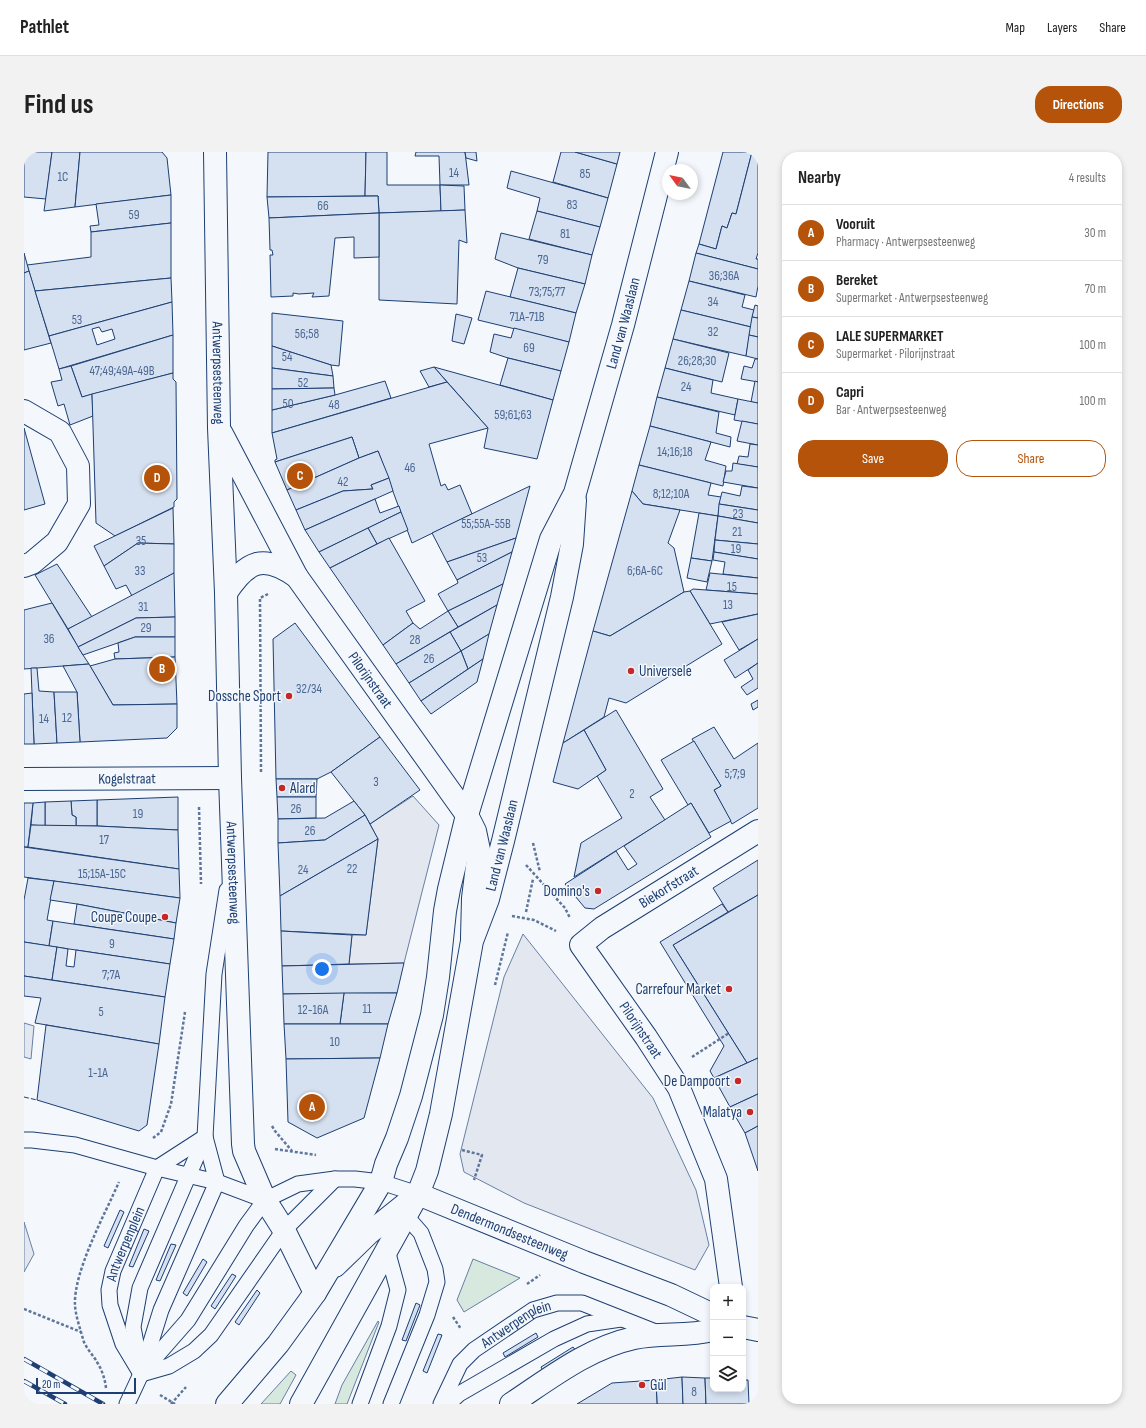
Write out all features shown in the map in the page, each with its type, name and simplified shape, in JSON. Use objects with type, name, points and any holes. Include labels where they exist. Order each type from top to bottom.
[{"type":"main road","name":"Antwerpsesteenweg","points":[[215,152],[219,428],[226,593],[230,778],[242,1137],[244,1151],[265,1200]]},
{"type":"main road","name":"Land van Waaslaan","points":[[418,1194],[427,1171],[441,1114],[472,941],[488,899],[560,605],[572,544],[576,493],[624,325],[667,152]]},
{"type":"main road","points":[[24,411],[60,432],[78,466],[79,504],[57,542],[32,563],[24,566]]},
{"type":"main road","name":"Pilorijnstraat","points":[[219,428],[297,577],[467,815],[475,831],[480,850],[473,898],[472,941]]},
{"type":"main road","name":"Land van Waaslaan","points":[[381,1182],[411,1096],[432,1015],[438,978],[447,896],[467,815],[532,597],[551,539],[576,493]]},
{"type":"main road","points":[[226,593],[236,578],[246,568],[258,563],[269,563],[284,568],[297,577]]},
{"type":"main road","points":[[532,597],[560,605]]},
{"type":"main road","name":"Kogelstraat","points":[[24,779],[230,778]]},
{"type":"main road","name":"Biekorfstraat","points":[[581,944],[602,928],[758,831]]},
{"type":"main road","name":"Pilorijnstraat","points":[[581,944],[646,1037],[679,1088],[716,1179],[731,1284]]},
{"type":"main road","points":[[227,1404],[278,1344],[315,1293],[381,1182]]},
{"type":"main road","points":[[327,1274],[368,1234],[418,1194]]},
{"type":"main road","points":[[301,1404],[418,1194]]},
{"type":"main road","name":"Dendermondsesteenweg","points":[[418,1194],[584,1262],[671,1295],[710,1314]]},
{"type":"main road","points":[[265,1200],[284,1230],[315,1293]]},
{"type":"main road","points":[[746,1328],[758,1330]]},
{"type":"main road","name":"Antwerpenplein","points":[[511,1404],[588,1355],[612,1344],[636,1338],[700,1334],[710,1331]]},
{"type":"lane","points":[[127,1404],[141,1374],[161,1310],[217,1182],[205,1137],[214,974],[233,847]]},
{"type":"lane","points":[[157,1168],[205,1137]]},
{"type":"lane","name":"Antwerpenplein","points":[[141,1374],[132,1327],[140,1288],[205,1137]]},
{"type":"lane","points":[[24,1140],[75,1145],[157,1168],[217,1182],[265,1200]]},
{"type":"lane","name":"Antwerpenplein","points":[[141,1374],[123,1344],[110,1305],[109,1290],[114,1271],[157,1168]]},
{"type":"lane","points":[[141,1374],[169,1366],[194,1351],[211,1335],[284,1230],[335,1179]]},
{"type":"lane","points":[[141,1374],[188,1320],[246,1226],[265,1200],[298,1184],[335,1179],[355,1179],[381,1182],[418,1194]]},
{"type":"lane","points":[[391,1404],[427,1315],[437,1282],[435,1269],[421,1233],[406,1216]]},
{"type":"lane","points":[[360,1404],[388,1326],[398,1290],[387,1250]]},
{"type":"lane","name":"Antwerpenplein","points":[[441,1404],[460,1364],[474,1350],[533,1310],[557,1303],[582,1303],[665,1335]]},
{"type":"lane","name":"Antwerpenplein","points":[[448,1404],[459,1394],[554,1339],[587,1324],[622,1318]]},
{"type":"path","points":[[260,598],[261,777]]},
{"type":"path","points":[[532,837],[540,872]]},
{"type":"path","points":[[526,912],[533,879]]},
{"type":"path","points":[[512,916],[534,920],[581,944]]},
{"type":"path","points":[[669,1072],[728,1034]]},
{"type":"path","points":[[151,1140],[160,1132],[162,1128]]},
{"type":"path","points":[[456,1148],[482,1155],[474,1180]]},
{"type":"path","points":[[292,1152],[324,1156]]},
{"type":"path","points":[[524,1286],[543,1273],[536,1270]]},
{"type":"path","points":[[24,1309],[81,1332]]},
{"type":"path","points":[[460,1328],[467,1324]]},
{"type":"path","points":[[98,1363],[104,1378],[106,1393]]},
{"type":"path","points":[[162,1396],[175,1404]]},
{"type":"shaded area","points":[[413,796],[439,825],[404,963],[349,964],[352,935],[366,935],[378,839],[370,824]]},
{"type":"shaded area","points":[[523,934],[653,1098],[696,1190],[709,1245],[695,1270],[524,1203],[464,1172],[460,1154],[504,977]]},
{"type":"shaded area","points":[[24,1023],[34,1026],[31,1059],[24,1057]]},
{"type":"shaded area","points":[[24,1222],[34,1254],[24,1272]]},
{"type":"shaded area","points":[[473,1259],[520,1278],[464,1312],[457,1300]]},
{"type":"shaded area","points":[[378,1321],[379,1322],[347,1404],[335,1404],[342,1385]]},
{"type":"shaded area","points":[[291,1371],[296,1375],[280,1404],[261,1404]]},
{"type":"building","points":[[24,152],[52,152],[46,199],[24,197]]},
{"type":"building","points":[[52,152],[80,152],[75,207],[44,211]]},
{"type":"building","points":[[80,152],[162,152],[167,158],[171,195],[75,207]]},
{"type":"building","points":[[268,152],[366,152],[365,196],[267,197]]},
{"type":"building","points":[[366,152],[387,152],[387,185],[440,185],[441,211],[379,213],[378,196],[365,196]]},
{"type":"building","points":[[416,152],[465,152],[469,185],[440,185],[439,156],[415,156]]},
{"type":"building","points":[[465,152],[476,152],[477,161],[466,158]]},
{"type":"building","points":[[561,152],[575,152],[617,164],[608,198],[553,182]]},
{"type":"building","points":[[575,152],[620,152],[617,164]]},
{"type":"building","points":[[723,152],[752,152],[736,214],[732,213],[727,228],[722,226],[716,249],[699,244]]},
{"type":"building","points":[[752,152],[758,152],[758,253],[756,259],[758,259],[758,269],[696,253],[699,244],[716,249],[722,226],[727,228],[732,213],[736,214]]},
{"type":"building","points":[[511,171],[608,198],[600,227],[537,211],[540,198],[507,188]]},
{"type":"building","points":[[440,185],[464,186],[465,210],[441,211]]},
{"type":"building","points":[[171,195],[171,223],[91,232],[90,226],[99,225],[96,204]]},
{"type":"building","points":[[378,196],[379,213],[269,218],[267,197]]},
{"type":"building","points":[[465,210],[467,243],[459,240],[457,304],[379,300],[379,213]]},
{"type":"building","points":[[537,211],[600,227],[592,255],[529,239]]},
{"type":"building","points":[[379,213],[379,257],[354,258],[354,237],[335,238],[329,296],[312,297],[314,293],[293,293],[293,296],[271,297],[270,255],[273,255],[272,250],[270,250],[269,218]]},
{"type":"building","points":[[171,223],[171,278],[35,291],[27,265],[91,257],[91,232]]},
{"type":"building","points":[[501,233],[592,255],[585,284],[518,268],[495,259]]},
{"type":"building","points":[[24,253],[29,271],[24,273]]},
{"type":"building","points":[[696,253],[758,269],[758,286],[756,297],[689,281]]},
{"type":"building","points":[[518,268],[585,284],[576,313],[510,297]]},
{"type":"building","points":[[29,271],[51,343],[24,350],[24,273]]},
{"type":"building","points":[[171,278],[172,302],[49,336],[35,291]]},
{"type":"building","points":[[689,281],[745,295],[742,307],[754,310],[751,327],[681,310]]},
{"type":"building","points":[[486,291],[576,313],[569,342],[478,320]]},
{"type":"building","points":[[172,302],[173,335],[59,369],[49,336]],"holes":[[[99,327],[102,332],[112,329],[115,339],[97,345],[92,329]]]},
{"type":"building","points":[[755,305],[758,306],[758,318],[752,317]]},
{"type":"building","points":[[681,310],[751,327],[746,356],[673,339]]},
{"type":"building","points":[[272,313],[343,321],[339,366],[331,365],[272,346]]},
{"type":"building","points":[[456,314],[472,318],[464,344],[452,341]]},
{"type":"building","points":[[752,317],[758,318],[758,337],[749,335]]},
{"type":"building","points":[[514,328],[569,342],[561,371],[490,352],[494,334],[511,338]]},
{"type":"building","points":[[173,335],[173,373],[82,397],[71,366]]},
{"type":"building","points":[[749,335],[758,337],[758,359],[746,356]]},
{"type":"building","points":[[673,339],[729,353],[722,382],[665,368]]},
{"type":"building","points":[[272,346],[331,365],[333,376],[272,368]]},
{"type":"building","points":[[508,358],[561,371],[553,400],[500,385]]},
{"type":"building","points":[[755,359],[758,359],[758,382],[741,379],[744,366],[752,368]]},
{"type":"building","points":[[71,366],[82,397],[92,394],[93,416],[70,425],[64,404],[58,406],[51,382],[62,380],[59,369]]},
{"type":"building","points":[[434,367],[553,400],[537,459],[484,448],[488,428]]},
{"type":"building","points":[[434,367],[447,382],[429,387],[420,371]]},
{"type":"building","points":[[272,368],[333,376],[334,388],[272,389]]},
{"type":"building","points":[[665,368],[713,380],[711,393],[738,399],[735,415],[657,397]]},
{"type":"building","points":[[173,373],[173,379],[176,382],[177,499],[174,502],[174,507],[115,536],[96,523],[92,394]]},
{"type":"building","points":[[385,381],[391,398],[272,433],[272,410]]},
{"type":"building","points":[[755,381],[758,382],[758,403],[751,402]]},
{"type":"building","points":[[447,382],[488,428],[429,444],[441,486],[445,484],[448,490],[460,485],[472,514],[412,543],[378,451],[359,458],[352,437],[275,462],[277,459],[272,433]]},
{"type":"building","points":[[334,388],[335,395],[272,410],[272,389]]},
{"type":"building","points":[[657,397],[719,412],[716,433],[731,437],[730,447],[650,426]]},
{"type":"building","points":[[738,399],[758,403],[758,424],[734,420]]},
{"type":"building","points":[[742,421],[758,424],[758,445],[737,441]]},
{"type":"building","points":[[650,426],[711,442],[705,460],[726,466],[723,486],[639,465]]},
{"type":"building","points":[[24,428],[45,504],[24,510]]},
{"type":"building","points":[[352,437],[359,458],[287,490],[275,462]]},
{"type":"building","points":[[750,444],[758,445],[758,467],[737,464],[739,456],[748,457]]},
{"type":"building","points":[[378,451],[389,478],[371,485],[373,489],[343,491],[296,510],[287,490]]},
{"type":"building","points":[[733,463],[758,467],[758,488],[723,482],[726,471],[732,471]]},
{"type":"building","points":[[639,465],[711,483],[708,495],[721,497],[718,516],[643,504],[632,491]]},
{"type":"building","points":[[389,478],[393,491],[305,530],[296,510],[343,491],[373,489],[371,485]]},
{"type":"building","points":[[530,486],[516,538],[447,562],[432,533]]},
{"type":"building","points":[[742,486],[758,488],[758,510],[719,504],[722,492],[740,496]]},
{"type":"building","points":[[632,491],[643,504],[680,510],[668,543],[674,548],[684,592],[610,636],[593,631]]},
{"type":"building","points":[[375,499],[380,513],[399,506],[401,512],[319,552],[305,530]]},
{"type":"building","points":[[719,504],[758,510],[758,523],[718,516]]},
{"type":"building","points":[[173,508],[174,544],[138,543],[104,566],[94,546]]},
{"type":"building","points":[[401,512],[408,530],[377,544],[368,528]]},
{"type":"building","points":[[699,513],[718,516],[712,561],[691,558]]},
{"type":"building","points":[[718,516],[758,523],[758,544],[715,540]]},
{"type":"building","points":[[368,528],[377,544],[330,568],[319,552]]},
{"type":"building","points":[[389,538],[425,601],[406,611],[413,623],[383,645],[330,568]]},
{"type":"building","points":[[516,538],[512,552],[457,580],[447,562]]},
{"type":"building","points":[[715,540],[758,544],[758,559],[714,552]]},
{"type":"building","points":[[138,543],[174,544],[174,573],[132,596],[126,585],[116,589],[104,566]]},
{"type":"building","points":[[512,552],[503,584],[448,611],[438,594],[458,583],[457,580]]},
{"type":"building","points":[[714,552],[758,559],[758,578],[723,574],[725,562],[713,560]]},
{"type":"building","points":[[691,558],[712,561],[707,582],[687,578]]},
{"type":"building","points":[[57,564],[92,617],[68,629],[35,575]]},
{"type":"building","points":[[174,573],[175,617],[136,618],[78,647],[68,629]]},
{"type":"building","points":[[710,573],[758,578],[758,594],[706,590]]},
{"type":"building","points":[[503,584],[497,605],[458,627],[448,611]]},
{"type":"building","points":[[693,589],[758,594],[758,614],[710,624],[690,591]]},
{"type":"building","name":"Universele","points":[[690,591],[722,644],[626,703],[609,698],[604,717],[563,743],[593,631],[610,636],[684,592]]},
{"type":"building","points":[[52,603],[89,664],[24,669],[24,610]]},
{"type":"building","points":[[497,605],[489,634],[461,651],[450,632]]},
{"type":"building","points":[[448,611],[458,627],[396,664],[383,645],[413,623],[420,629]]},
{"type":"building","points":[[758,614],[758,639],[739,650],[722,622]]},
{"type":"building","points":[[175,617],[175,637],[135,637],[83,655],[78,647],[136,618]]},
{"type":"building","points":[[295,623],[380,737],[331,772],[317,779],[276,779],[273,639]]},
{"type":"building","points":[[450,632],[461,651],[409,683],[396,664]]},
{"type":"building","points":[[489,634],[483,659],[468,669],[461,651]]},
{"type":"building","points":[[135,637],[175,637],[175,657],[115,659],[114,653],[119,652],[118,643]]},
{"type":"building","points":[[758,639],[758,663],[735,678],[724,660]]},
{"type":"building","points":[[461,651],[468,669],[421,701],[409,683]]},
{"type":"building","points":[[175,657],[177,704],[113,705],[90,666],[115,659]]},
{"type":"building","points":[[483,659],[477,682],[431,714],[421,701]]},
{"type":"building","points":[[758,663],[758,688],[747,695],[741,687],[753,679],[748,670]]},
{"type":"building","points":[[89,664],[113,705],[177,704],[177,728],[167,738],[80,742],[77,692],[63,666]]},
{"type":"building","points":[[31,668],[37,668],[39,691],[54,692],[57,743],[34,744]]},
{"type":"building","points":[[54,692],[77,692],[80,742],[57,743]]},
{"type":"building","points":[[32,693],[34,744],[24,744],[24,694]]},
{"type":"building","points":[[758,700],[758,707],[753,710],[751,704]]},
{"type":"building","points":[[616,710],[663,789],[650,797],[665,820],[574,877],[581,843],[622,818],[597,776],[606,770],[584,730]]},
{"type":"building","points":[[714,727],[734,759],[758,743],[758,808],[732,824],[714,790],[721,786],[692,739]]},
{"type":"building","points":[[584,730],[606,770],[578,789],[553,782],[563,743]]},
{"type":"building","points":[[380,737],[420,790],[370,824],[365,815],[331,772]]},
{"type":"building","points":[[694,741],[721,786],[714,790],[731,821],[709,833],[691,803],[688,805],[661,760]]},
{"type":"building","points":[[276,779],[317,779],[316,797],[277,797]]},
{"type":"building","points":[[178,797],[178,830],[97,826],[97,800]]},
{"type":"building","points":[[277,797],[316,797],[316,818],[278,819]]},
{"type":"building","points":[[97,800],[97,826],[76,826],[76,817],[72,815],[71,801]]},
{"type":"building","points":[[71,801],[72,815],[76,817],[76,826],[45,826],[45,802]]},
{"type":"building","points":[[354,801],[365,815],[325,840],[278,843],[278,819],[325,818]]},
{"type":"building","points":[[45,802],[45,826],[31,825],[33,803]]},
{"type":"building","points":[[24,803],[33,803],[28,847],[24,847]]},
{"type":"building","points":[[691,803],[711,837],[594,909],[585,908],[565,884],[616,851],[628,870],[637,864],[624,846]]},
{"type":"building","points":[[365,815],[378,839],[280,896],[278,843],[325,840]]},
{"type":"building","points":[[31,825],[97,826],[178,830],[179,869],[28,847]]},
{"type":"building","points":[[378,839],[366,935],[281,931],[280,896]]},
{"type":"building","points":[[24,847],[179,869],[180,898],[24,877]]},
{"type":"building","points":[[758,860],[758,895],[728,912],[713,888]]},
{"type":"building","points":[[28,878],[54,881],[47,920],[53,921],[49,946],[24,942],[24,900]]},
{"type":"building","points":[[54,881],[180,898],[176,923],[50,900]]},
{"type":"building","name":"Carrefour Market","points":[[758,895],[758,1058],[747,1063],[673,945]]},
{"type":"building","points":[[77,904],[176,923],[174,939],[74,924]]},
{"type":"building","points":[[722,904],[728,912],[673,945],[747,1063],[714,1078],[710,1071],[724,1046],[660,942]]},
{"type":"building","points":[[53,921],[174,939],[170,964],[49,946]]},
{"type":"building","points":[[281,931],[352,935],[349,964],[282,966]]},
{"type":"building","points":[[24,942],[57,947],[52,980],[24,976]]},
{"type":"building","points":[[57,947],[68,949],[66,966],[74,967],[76,950],[170,964],[165,997],[52,980]]},
{"type":"building","points":[[404,963],[397,993],[283,994],[282,966]]},
{"type":"building","points":[[24,976],[165,997],[159,1044],[35,1023],[41,998],[24,996]]},
{"type":"building","points":[[344,993],[397,993],[388,1024],[340,1024]]},
{"type":"building","points":[[344,993],[340,1024],[284,1024],[283,994]]},
{"type":"building","points":[[284,1024],[388,1024],[380,1058],[286,1059]]},
{"type":"building","points":[[46,1025],[159,1044],[147,1125],[139,1131],[37,1100]]},
{"type":"building","points":[[380,1058],[364,1118],[317,1138],[288,1122],[286,1059]]},
{"type":"building","points":[[758,1058],[758,1094],[730,1107],[714,1078]]},
{"type":"building","points":[[758,1094],[758,1126],[745,1133],[730,1107]]},
{"type":"building","points":[[758,1126],[758,1171],[745,1133]]},
{"type":"building","points":[[120,1210],[124,1212],[108,1248],[104,1246]]},
{"type":"building","points":[[144,1229],[149,1231],[133,1267],[129,1266]]},
{"type":"building","points":[[171,1244],[176,1245],[160,1281],[156,1280]]},
{"type":"building","points":[[203,1259],[207,1262],[187,1296],[183,1293]]},
{"type":"building","points":[[232,1274],[236,1276],[215,1309],[211,1306]]},
{"type":"building","points":[[257,1290],[260,1293],[239,1325],[235,1322]]},
{"type":"building","points":[[416,1303],[420,1305],[406,1341],[402,1340]]},
{"type":"building","points":[[536,1333],[538,1337],[505,1357],[503,1353]]},
{"type":"building","points":[[438,1334],[442,1335],[427,1373],[423,1371]]},
{"type":"building","points":[[573,1347],[576,1351],[543,1371],[541,1367]]},
{"type":"building","points":[[682,1377],[683,1404],[657,1404],[656,1380]]},
{"type":"building","points":[[682,1377],[705,1378],[706,1404],[683,1404]]},
{"type":"building","points":[[705,1378],[710,1378],[710,1392],[746,1392],[746,1380],[748,1380],[749,1404],[706,1404]]},
{"type":"building","points":[[656,1380],[657,1404],[577,1404],[612,1383]]},
{"type":"railway","points":[[24,1359],[103,1404]]},
{"type":"railway","points":[[24,1381],[65,1404]]},
{"type":"fence","points":[[24,1097],[37,1100]]},
{"type":"place","name":"LALE SUPERMARKET","points":[[300,476]]},
{"type":"place","name":"Capri","points":[[157,478]]},
{"type":"place","name":"Bereket","points":[[162,669]]},
{"type":"place","name":"Universele","points":[[631,671]]},
{"type":"place","name":"Dossche Sport","points":[[289,696]]},
{"type":"place","name":"Alard","points":[[282,788]]},
{"type":"place","name":"Domino's","points":[[598,891]]},
{"type":"place","name":"Coupe Coupe","points":[[165,917]]},
{"type":"place","name":"Carrefour Market","points":[[729,989]]},
{"type":"place","name":"De Dampoort","points":[[738,1081]]},
{"type":"place","name":"Vooruit","points":[[312,1107]]},
{"type":"place","name":"Malatya","points":[[750,1112]]},
{"type":"place","name":"Gül","points":[[642,1385]]}]
